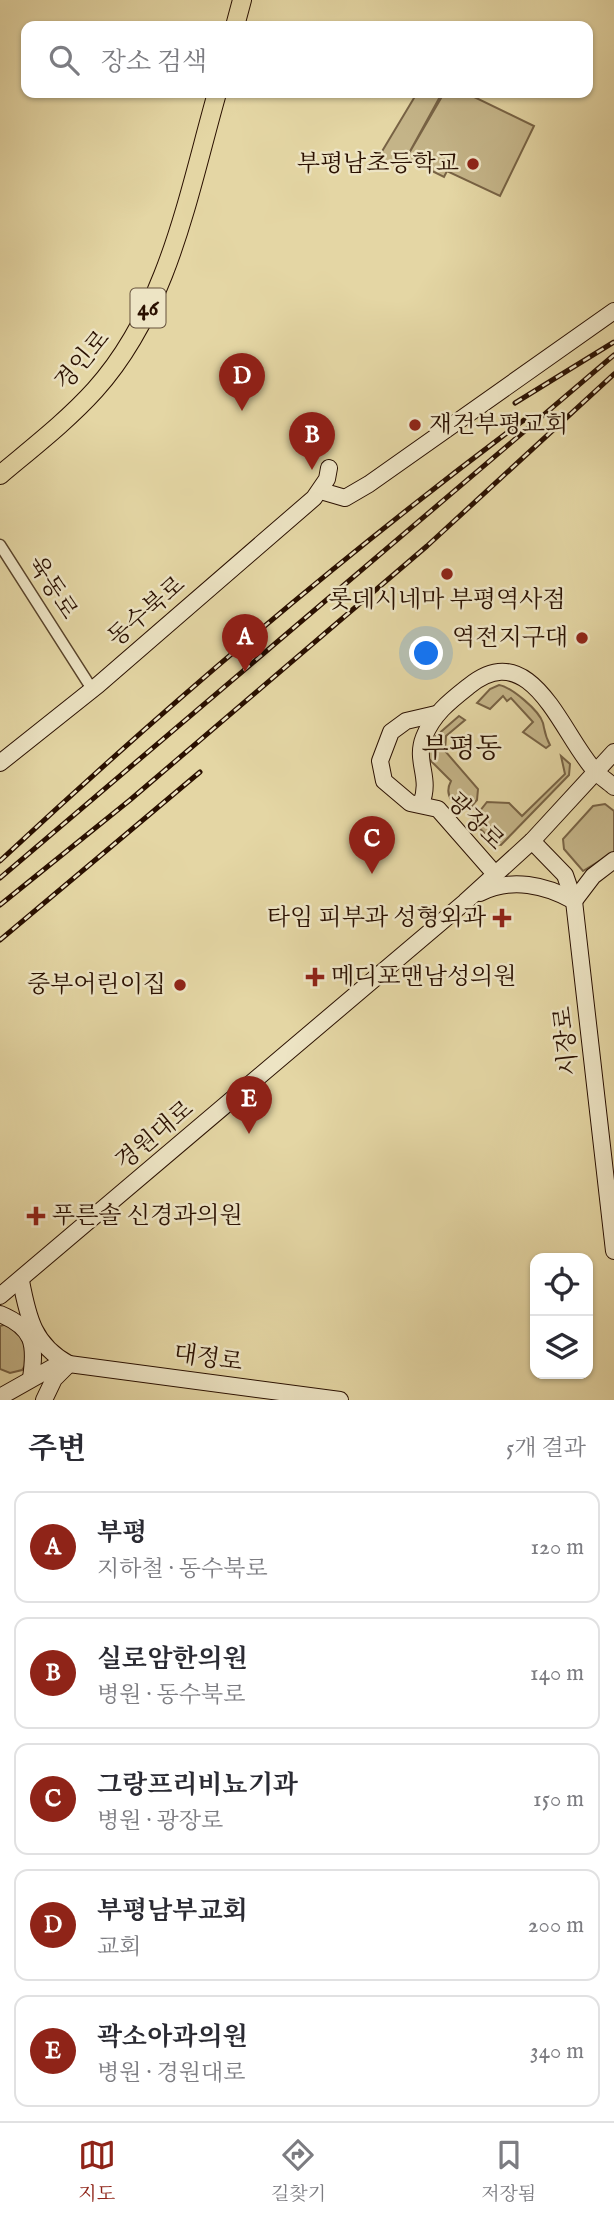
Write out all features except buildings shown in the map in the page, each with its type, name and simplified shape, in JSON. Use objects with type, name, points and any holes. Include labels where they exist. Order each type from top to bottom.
[{"type":"main road","points":[[236,21],[242,0]]},
{"type":"main road","name":"경인로","points":[[0,475],[95,390],[134,338],[160,284],[176,239],[216,98]]},
{"type":"street","points":[[321,491],[345,498],[369,484],[614,311]]},
{"type":"street","name":"동수북로","points":[[0,763],[92,689],[321,491],[329,468]]},
{"type":"street","name":"육동로","points":[[0,545],[92,689]]},
{"type":"street","name":"광장로","points":[[495,874],[443,814],[421,804],[410,803],[384,781],[380,761],[391,732],[399,725],[436,714],[484,674],[510,671],[531,683],[573,734],[596,772],[614,787]]},
{"type":"street","name":"광장로","points":[[421,804],[427,785],[419,753],[436,714]]},
{"type":"street","name":"경원대로","points":[[0,1296],[21,1281],[465,901],[532,841],[614,752]]},
{"type":"street","name":"시장로","points":[[532,841],[565,875],[574,901],[614,1251]]},
{"type":"street","points":[[465,901],[486,891],[518,884],[543,887],[574,901],[593,876],[614,860]]},
{"type":"street","points":[[0,1282],[21,1281],[38,1339],[47,1350],[69,1364]]},
{"type":"street","points":[[0,1314],[23,1325],[30,1338],[34,1349],[31,1378]]},
{"type":"street","points":[[0,1397],[55,1366],[69,1364]]},
{"type":"street","points":[[44,1400],[54,1378],[69,1364]]},
{"type":"street","name":"대정로","points":[[69,1364],[340,1400]]},
{"type":"shaded area","points":[[414,98],[439,98],[408,155],[441,98],[476,98],[534,126],[500,196],[447,171],[444,177],[406,158],[400,168],[378,158]]},
{"type":"shaded area","points":[[499,685],[517,694],[536,712],[543,723],[550,745],[546,748],[523,732],[533,722],[511,698],[507,701],[503,696],[490,709],[477,703],[490,689]]},
{"type":"shaded area","points":[[459,716],[465,720],[446,736],[445,751],[478,789],[477,800],[470,808],[455,804],[448,792],[451,781],[428,758],[428,743]]},
{"type":"shaded area","points":[[561,756],[570,764],[569,775],[501,845],[496,844],[472,821],[487,802],[509,803],[522,816],[565,774]]},
{"type":"shaded area","points":[[605,804],[614,811],[614,852],[583,871],[564,849],[563,839],[593,806]]},
{"type":"shaded area","points":[[7,1324],[23,1333],[27,1363],[22,1370],[10,1373],[0,1369],[0,1326]]},
{"type":"railway","points":[[515,403],[614,342]]},
{"type":"railway","points":[[0,878],[614,355]]},
{"type":"railway","points":[[0,905],[130,800],[427,546],[614,374]]},
{"type":"railway","points":[[0,861],[127,745],[256,633],[389,524],[524,420]]},
{"type":"railway","points":[[0,940],[200,772]]},
{"type":"place","name":"부평남초등학교","points":[[473,164]]},
{"type":"place","name":"부평남부교회","points":[[242,411]]},
{"type":"place","name":"재건부평교회","points":[[415,425]]},
{"type":"place","name":"실로암한의원","points":[[312,470]]},
{"type":"place","name":"롯데시네마 부평역사점","points":[[447,574]]},
{"type":"place","name":"역전지구대","points":[[582,638]]},
{"type":"place","name":"부평","points":[[245,672]]},
{"type":"place","name":"그랑프리비뇨기과","points":[[372,874]]},
{"type":"place","name":"타임 피부과 성형외과","points":[[502,918]]},
{"type":"place","name":"메디포맨남성의원","points":[[315,977]]},
{"type":"place","name":"중부어린이집","points":[[180,985]]},
{"type":"place","name":"곽소아과의원","points":[[249,1134]]},
{"type":"place","name":"푸른솔 신경과의원","points":[[36,1216]]},
{"type":"district","name":"부평동","points":[[462,749]]}]
